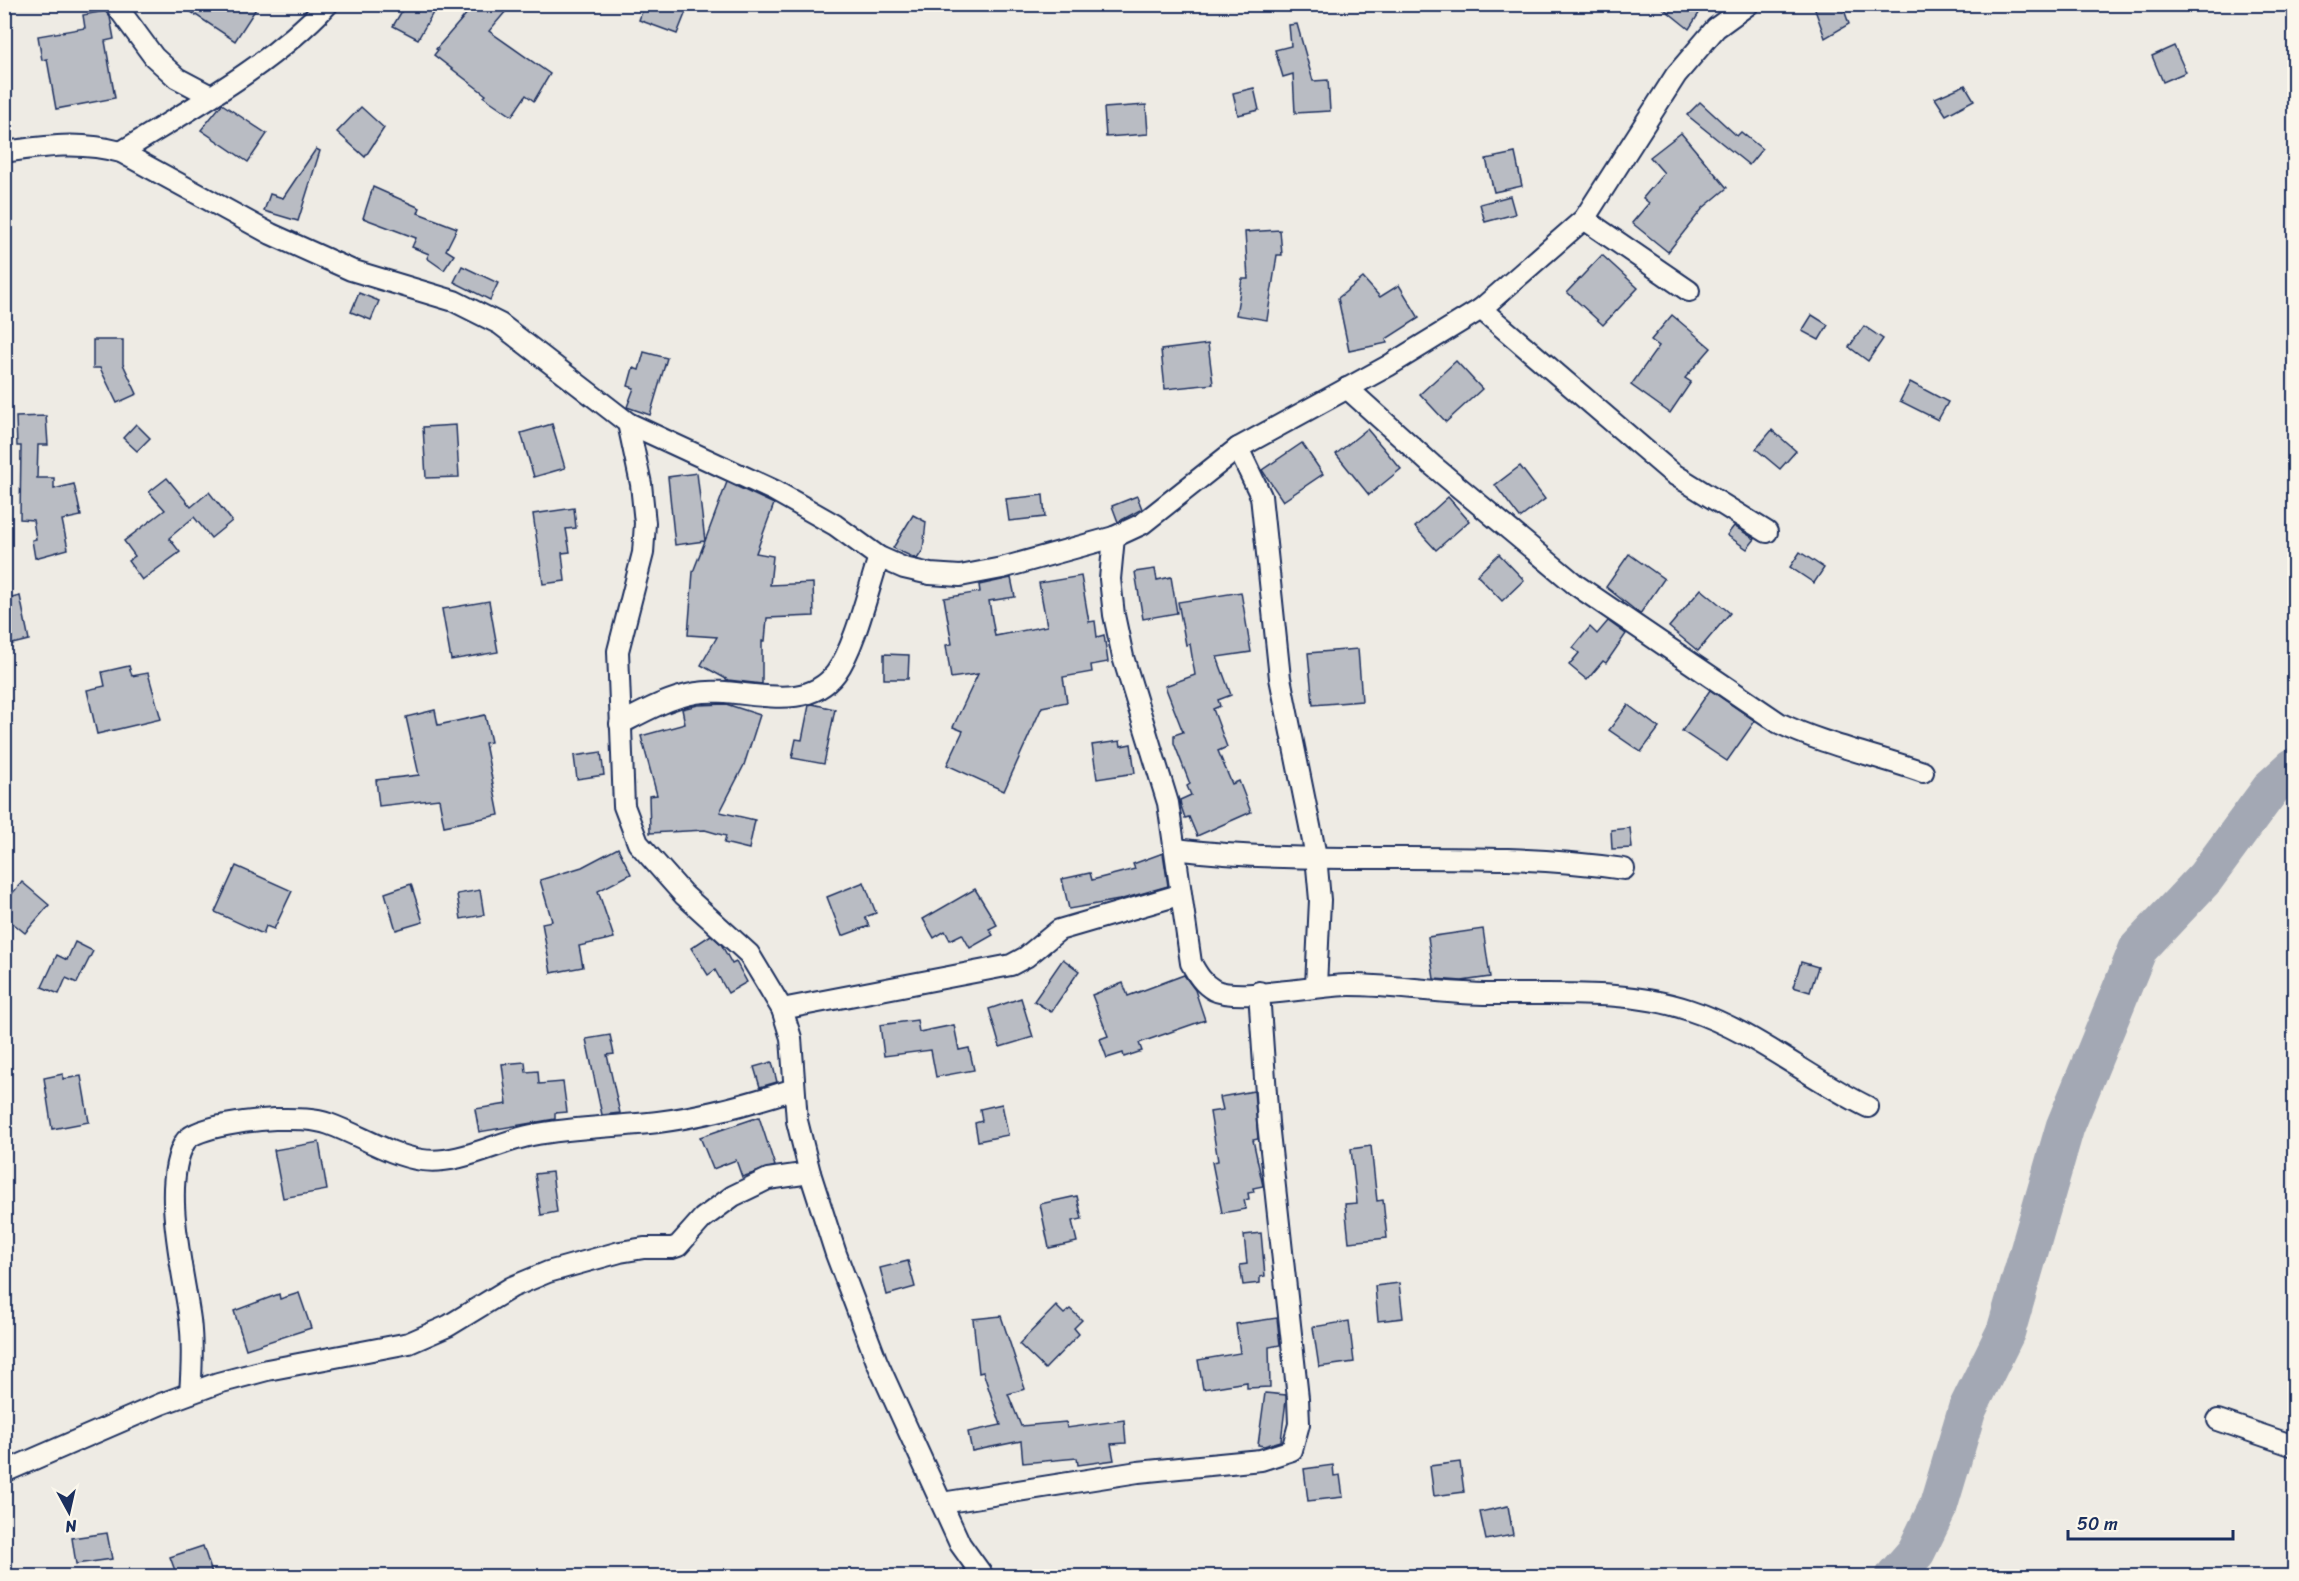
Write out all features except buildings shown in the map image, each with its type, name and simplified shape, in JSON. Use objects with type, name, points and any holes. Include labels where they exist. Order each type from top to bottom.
[{"type":"street","points":[[115,4],[154,57],[177,78],[211,96]]},
{"type":"street","points":[[4,152],[57,144],[95,145],[121,152],[271,234],[351,270],[454,301],[500,324],[628,423],[775,491],[836,525],[879,557],[904,568],[930,574],[960,576],[1002,568],[1114,537],[1142,524],[1238,448],[1347,388],[1481,309],[1584,219],[1676,75],[1716,28],[1749,4]]},
{"type":"street","points":[[121,152],[272,58],[303,32],[324,6]]},
{"type":"street","points":[[1584,219],[1689,291]]},
{"type":"street","points":[[1481,309],[1672,473],[1767,532]]},
{"type":"street","points":[[1347,388],[1432,465],[1576,585],[1779,723],[1812,738],[1877,755],[1923,772]]},
{"type":"street","points":[[628,423],[641,484],[645,523],[643,553],[618,651],[624,806],[638,843],[684,895],[749,954],[782,1008],[791,1038],[797,1121],[810,1173],[836,1254],[877,1362],[960,1544],[983,1576]]},
{"type":"street","points":[[1238,448],[1261,496],[1280,678],[1316,856],[1320,900],[1316,986]]},
{"type":"street","points":[[1114,537],[1110,579],[1120,647],[1160,774],[1175,849],[1179,895],[1191,963],[1202,981],[1224,994],[1316,986],[1359,985],[1479,994],[1542,993],[1623,997],[1687,1009],[1800,1065],[1835,1091],[1868,1107]]},
{"type":"street","points":[[620,724],[664,701],[698,693],[783,697],[816,691],[835,674],[849,648],[879,557]]},
{"type":"street","points":[[1175,849],[1232,856],[1521,859],[1577,862],[1623,869]]},
{"type":"street","points":[[782,1008],[1011,965],[1026,957],[1059,930],[1179,895]]},
{"type":"street","points":[[942,1503],[1114,1475],[1261,1460],[1292,1450],[1299,1424],[1298,1398],[1268,1123],[1259,992]]},
{"type":"street","points":[[190,1393],[193,1350],[174,1205],[177,1162],[186,1140],[202,1130],[268,1119],[299,1119],[327,1124],[394,1153],[424,1160],[459,1156],[563,1129],[699,1116],[746,1105],[794,1089]]},
{"type":"street","points":[[4,1472],[190,1393],[267,1370],[409,1343],[448,1326],[512,1287],[548,1272],[620,1252],[644,1248],[665,1250],[678,1246],[703,1218],[733,1196],[768,1179],[810,1173]]},
{"type":"street","points":[[2218,1420],[2295,1446]]},
{"type":"waterway","points":[[1895,1576],[1916,1552],[1938,1507],[1967,1410],[2006,1331],[2065,1127],[2138,949],[2205,878],[2272,787],[2294,767]]}]
